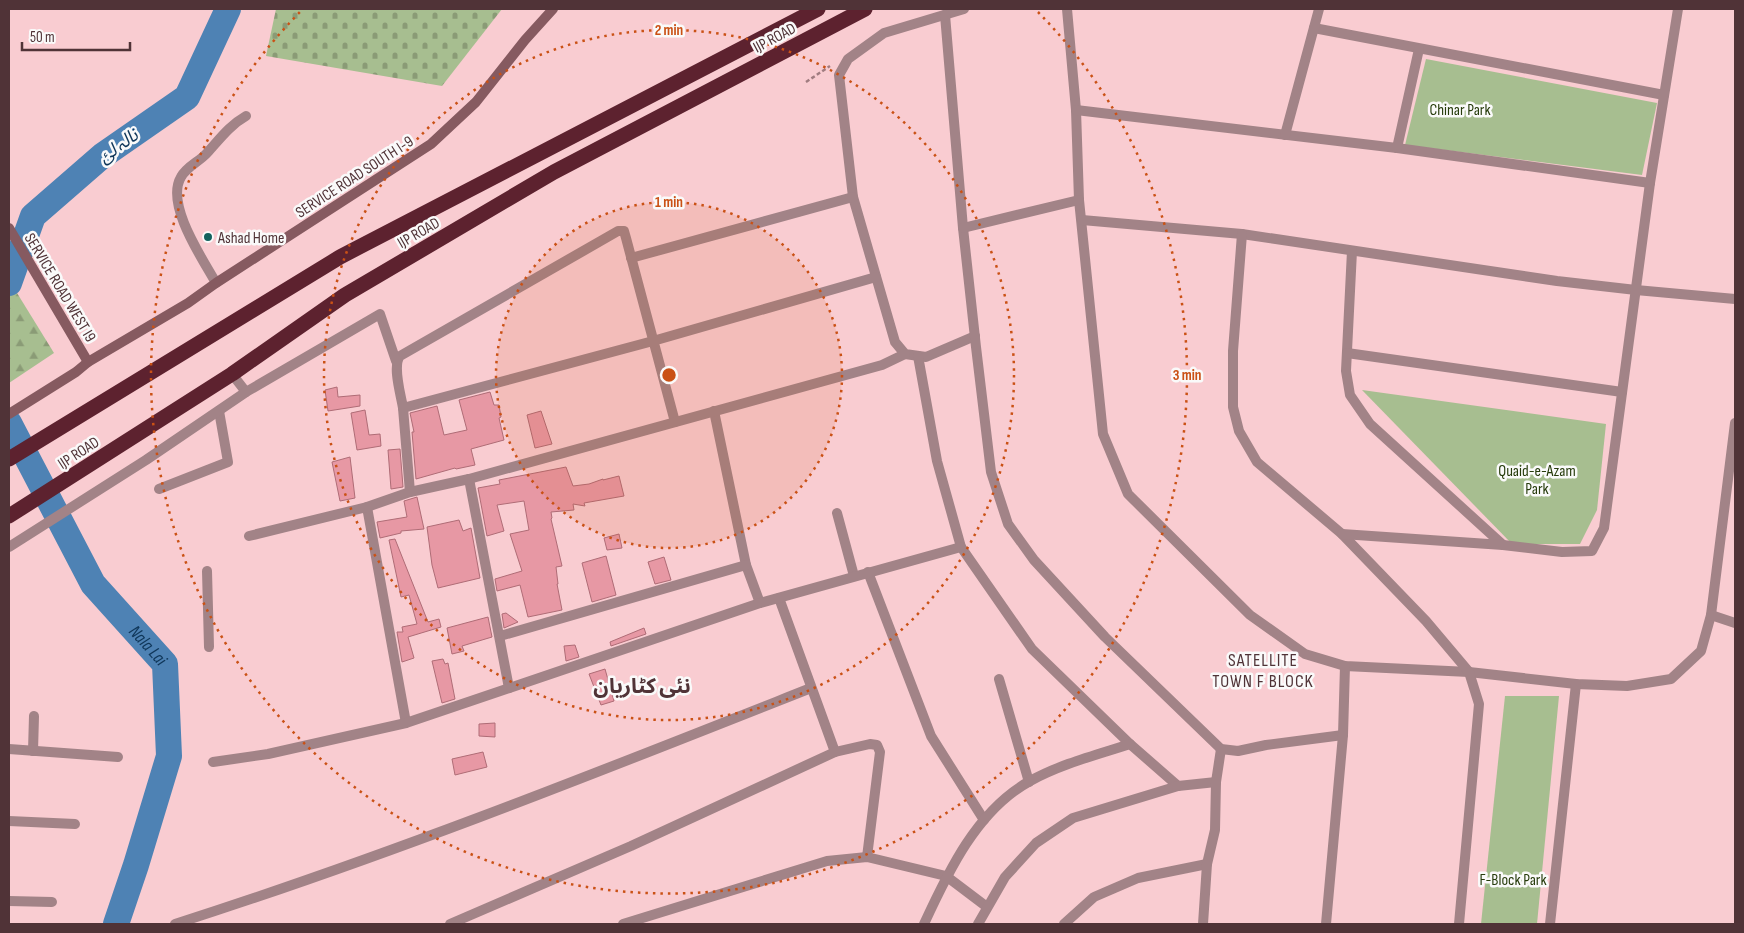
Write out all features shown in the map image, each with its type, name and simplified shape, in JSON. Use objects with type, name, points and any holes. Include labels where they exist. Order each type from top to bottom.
[{"type":"highway","name":"IJP ROAD","points":[[9,459],[340,257],[818,9]]},
{"type":"highway","name":"IJP ROAD","points":[[9,516],[232,374],[345,295],[554,172],[865,9]]},
{"type":"highway","points":[[699,70],[710,90]]},
{"type":"street","name":"SERVICE ROAD SOUTH I-9","points":[[9,414],[76,372],[88,362],[188,303],[431,144],[476,102],[525,40],[554,9]]},
{"type":"street","points":[[905,354],[895,342],[853,197],[839,75],[848,59],[884,34],[964,9]]},
{"type":"street","points":[[1067,9],[1076,110],[1079,200],[1103,434],[1128,494],[1250,615],[1305,654],[1345,666],[1469,672],[1576,684],[1627,686],[1671,679],[1701,650],[1711,615],[1735,423]]},
{"type":"street","points":[[1285,135],[1319,9]]},
{"type":"street","points":[[1342,534],[1503,545],[1562,552],[1592,551],[1604,528],[1650,182],[1678,9]]},
{"type":"street","points":[[945,14],[963,228],[991,472],[1008,524],[1034,560],[1105,637],[1222,749],[1238,751],[1266,745],[1343,736]]},
{"type":"street","points":[[1314,28],[1664,95]]},
{"type":"street","points":[[1397,148],[1419,49]]},
{"type":"street","points":[[1076,110],[1397,148],[1650,182]]},
{"type":"street","points":[[216,283],[182,218],[177,203],[177,190],[181,177],[189,167],[204,157],[236,122],[246,116]]},
{"type":"street","points":[[630,258],[853,197]]},
{"type":"street","points":[[963,228],[1079,200]]},
{"type":"street","points":[[1082,220],[1242,234],[1557,281],[1735,299]]},
{"type":"street","name":"SERVICE ROAD WEST I9","points":[[9,228],[88,362]]},
{"type":"street","points":[[396,360],[618,231],[624,231],[675,422]]},
{"type":"street","points":[[1242,234],[1234,351],[1234,407],[1239,431],[1258,462],[1342,534],[1426,621],[1469,672],[1479,704],[1459,924]]},
{"type":"street","points":[[1352,251],[1346,371],[1350,395],[1370,424],[1503,545]]},
{"type":"street","points":[[403,408],[652,341],[876,277]]},
{"type":"street","points":[[9,547],[146,460],[246,392],[380,314],[396,360],[403,408],[410,492]]},
{"type":"street","points":[[249,536],[367,507],[410,492],[469,479],[882,365],[905,354],[926,357],[975,336]]},
{"type":"street","points":[[1347,353],[1622,392]]},
{"type":"street","points":[[918,356],[937,461],[961,547],[1032,649],[1130,744],[1178,786]]},
{"type":"street","points":[[232,374],[246,392]]},
{"type":"street","points":[[159,489],[228,462],[219,411]]},
{"type":"street","points":[[714,411],[746,565],[760,603]]},
{"type":"street","points":[[469,479],[509,688]]},
{"type":"street","points":[[367,507],[406,723]]},
{"type":"street","points":[[837,513],[854,576]]},
{"type":"street","points":[[213,762],[268,754],[406,723],[760,603],[961,547]]},
{"type":"street","points":[[500,636],[746,565]]},
{"type":"street","points":[[208,571],[209,647]]},
{"type":"street","points":[[868,572],[931,736],[984,820]]},
{"type":"street","points":[[779,598],[835,752]]},
{"type":"street","points":[[1711,615],[1735,623]]},
{"type":"street","points":[[1326,924],[1343,736],[1345,666]]},
{"type":"street","points":[[999,678],[1028,782]]},
{"type":"street","points":[[1550,924],[1576,684]]},
{"type":"street","points":[[175,924],[260,897],[466,822],[811,688]]},
{"type":"street","points":[[33,751],[34,716]]},
{"type":"street","points":[[450,924],[631,846],[835,752],[870,744],[877,745],[880,752],[867,857]]},
{"type":"street","points":[[924,924],[946,876],[995,806],[1028,782],[1063,766],[1130,744]]},
{"type":"street","points":[[9,749],[118,758]]},
{"type":"street","points":[[1203,924],[1207,864],[1215,830],[1216,782],[1222,749]]},
{"type":"street","points":[[978,924],[1005,877],[1036,843],[1073,818],[1178,786],[1216,782]]},
{"type":"street","points":[[9,821],[75,824]]},
{"type":"street","points":[[623,924],[827,861],[867,857],[946,876],[987,908]]},
{"type":"street","points":[[1064,924],[1094,897],[1138,878],[1207,864]]},
{"type":"street","points":[[9,901],[52,902]]},
{"type":"path","points":[[806,82],[828,67],[848,59]]},
{"type":"green space","points":[[276,9],[502,9],[442,86],[266,56]]},
{"type":"green space","name":"Chinar Park","points":[[1426,59],[1657,103],[1642,175],[1405,145]]},
{"type":"green space","points":[[9,280],[54,353],[9,383]]},
{"type":"green space","name":"Quaid-e-Azam Park","points":[[1362,390],[1606,424],[1597,510],[1580,544],[1512,544]]},
{"type":"green space","name":"F-Block Park","points":[[1505,696],[1559,696],[1537,924],[1481,924]]},
{"type":"building","points":[[337,387],[338,397],[360,395],[360,406],[328,411],[325,390]]},
{"type":"building","points":[[490,392],[494,405],[499,405],[501,417],[499,418],[504,440],[471,449],[475,465],[455,468],[416,479],[412,432],[414,432],[410,413],[437,406],[444,435],[467,430],[459,400]]},
{"type":"building","points":[[365,410],[369,435],[380,434],[381,446],[357,450],[351,413]]},
{"type":"building","points":[[541,411],[552,444],[535,448],[527,415]]},
{"type":"building","points":[[400,449],[403,487],[391,489],[388,450]]},
{"type":"building","points":[[350,457],[355,498],[340,501],[332,462]]},
{"type":"building","points":[[566,467],[573,486],[619,476],[624,496],[584,503],[585,506],[573,504],[574,510],[551,512],[562,566],[556,567],[562,610],[528,617],[520,585],[497,591],[495,579],[522,571],[510,534],[529,530],[524,501],[497,505],[504,531],[487,536],[478,488],[500,484],[499,480]]},
{"type":"building","points":[[417,497],[424,529],[401,531],[401,533],[380,538],[377,522],[407,517],[404,501]]},
{"type":"building","points":[[459,520],[463,531],[471,528],[480,578],[438,588],[432,565],[427,527]]},
{"type":"building","points":[[619,534],[622,548],[607,550],[604,538]]},
{"type":"building","points":[[395,539],[428,622],[439,619],[441,627],[408,637],[414,658],[402,662],[397,632],[403,632],[402,627],[417,624],[409,595],[401,597],[389,540]]},
{"type":"building","points":[[606,556],[616,595],[592,602],[582,563]]},
{"type":"building","points":[[664,557],[671,580],[655,584],[648,562]]},
{"type":"building","points":[[506,613],[518,622],[504,628],[502,614]]},
{"type":"building","points":[[488,617],[492,637],[462,646],[464,651],[452,654],[447,628]]},
{"type":"building","points":[[644,628],[646,634],[611,646],[610,642]]},
{"type":"building","points":[[575,645],[579,657],[566,661],[564,646]]},
{"type":"building","points":[[443,659],[445,664],[448,663],[455,699],[442,703],[432,661]]},
{"type":"building","points":[[605,669],[614,701],[601,705],[589,674]]},
{"type":"building","points":[[495,723],[495,737],[479,736],[479,724]]},
{"type":"building","points":[[483,752],[487,767],[455,775],[452,759]]},
{"type":"waterway","name":"نالہ لئ","points":[[9,283],[33,216],[102,156],[187,97],[228,9]]},
{"type":"waterway","name":"Nala Lai","points":[[9,423],[93,584],[165,664],[169,756],[116,924]]},
{"type":"place","name":"Ashad Home","points":[[208,237]]},
{"type":"district","name":"SATELLITE TOWN F BLOCK","points":[[1263,670]]},
{"type":"district","name":"نئی کٹاریان","points":[[642,686]]}]
